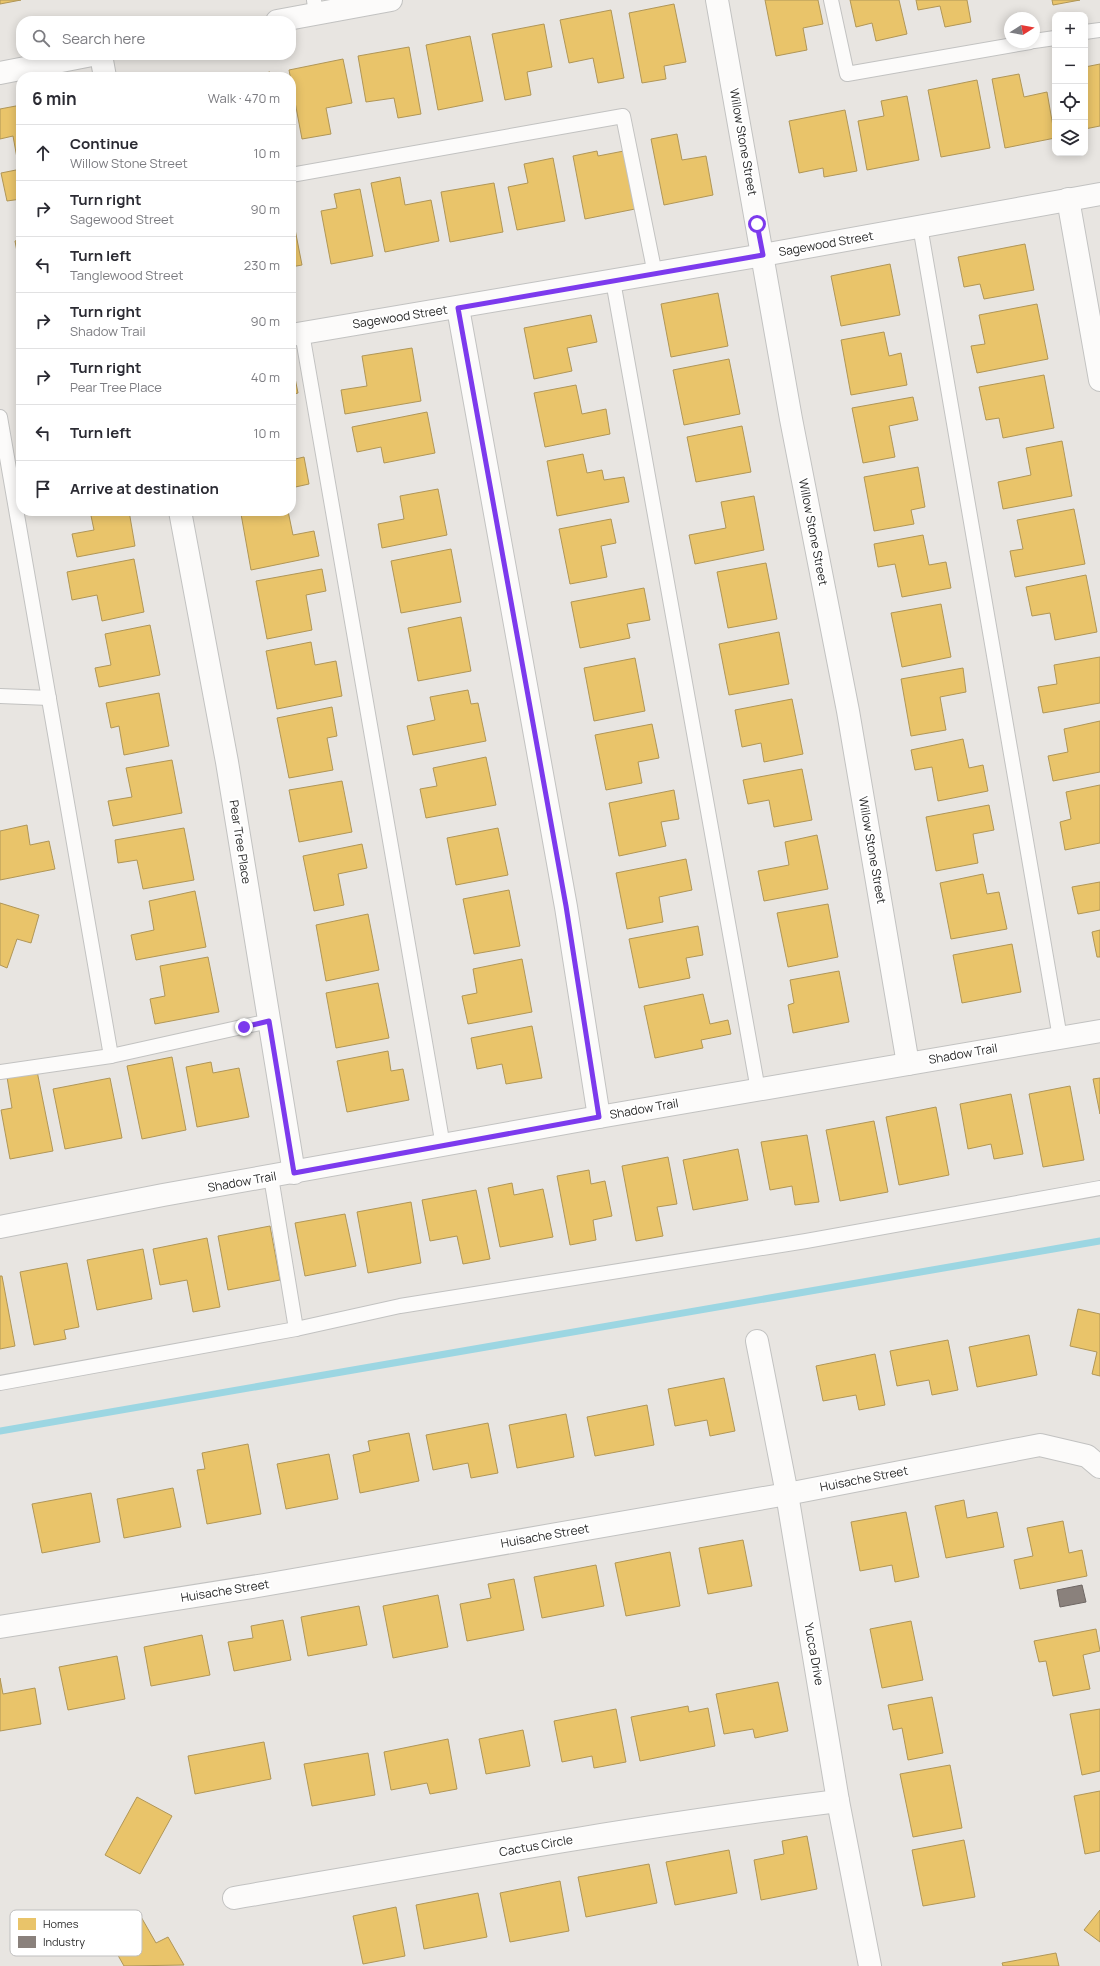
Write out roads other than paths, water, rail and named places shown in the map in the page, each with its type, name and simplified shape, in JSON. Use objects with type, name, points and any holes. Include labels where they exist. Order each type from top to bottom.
[{"type":"street","points":[[291,16],[315,7],[391,0]]},
{"type":"street","name":"Willow Stone Street","points":[[717,0],[791,418],[848,711],[908,1064]]},
{"type":"street","points":[[0,73],[66,60]]},
{"type":"street","points":[[102,60],[104,72]]},
{"type":"street","name":"Sagewood Street","points":[[297,334],[656,274],[1100,194]]},
{"type":"street","points":[[1068,199],[1100,380]]},
{"type":"street","points":[[458,308],[566,906],[599,1117]]},
{"type":"street","name":"Pear Tree Place","points":[[181,516],[227,762],[294,1173]]},
{"type":"street","name":"Shadow Trail","points":[[0,1227],[163,1195],[294,1173],[599,1117],[1100,1031]]},
{"type":"street","name":"Yucca Drive","points":[[757,1341],[787,1494],[838,1801],[870,1966]]},
{"type":"street","name":"Huisache Street","points":[[0,1627],[264,1585],[787,1494],[1040,1445],[1094,1462]]},
{"type":"street","name":"Cactus Circle","points":[[234,1898],[551,1843],[742,1812],[838,1801]]},
{"type":"lane","points":[[831,0],[847,74],[1004,47]]},
{"type":"lane","points":[[1088,32],[1100,30]]},
{"type":"lane","points":[[1040,40],[1052,38]]},
{"type":"lane","points":[[296,174],[623,116],[656,274]]},
{"type":"lane","points":[[920,226],[1060,1038]]},
{"type":"lane","points":[[613,281],[758,1090]]},
{"type":"lane","points":[[297,334],[443,1146]]},
{"type":"lane","points":[[0,417],[16,509]]},
{"type":"lane","points":[[17,516],[111,1056]]},
{"type":"lane","points":[[0,696],[49,698]]},
{"type":"lane","points":[[0,1072],[111,1056],[269,1021]]},
{"type":"lane","points":[[271,1177],[296,1329]]},
{"type":"lane","points":[[0,1383],[296,1329],[400,1306],[806,1241],[1100,1188]]},
{"type":"waterway","points":[[0,1431],[1100,1241]]}]
